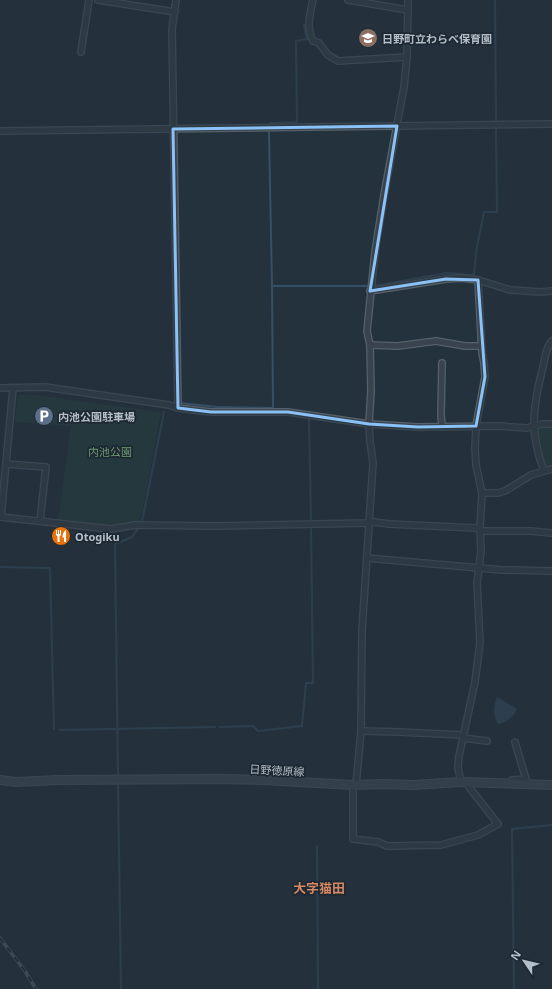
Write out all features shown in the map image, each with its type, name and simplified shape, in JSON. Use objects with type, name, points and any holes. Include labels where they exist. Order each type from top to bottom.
[{"type":"main road","name":"日野徳原線","points":[[0,780],[16,782],[57,780],[262,780],[354,785],[414,785],[465,782],[552,785]]},
{"type":"street","points":[[81,52],[89,0]]},
{"type":"street","points":[[98,0],[174,12]]},
{"type":"street","points":[[176,0],[172,29],[178,408]]},
{"type":"street","points":[[313,0],[309,20],[313,42],[319,43],[328,55],[338,61],[407,57]]},
{"type":"street","points":[[350,0],[408,10]]},
{"type":"street","points":[[408,0],[407,57],[397,126],[384,195],[370,291],[367,331],[370,345],[372,391],[369,424],[373,463],[362,637],[361,731],[354,785],[353,839],[378,842],[387,846],[441,845],[478,835],[498,824],[465,782],[458,768],[459,756],[475,682],[480,643],[477,584],[481,551],[480,530],[482,493],[476,465],[475,448],[476,426],[485,377],[481,346],[478,280]]},
{"type":"street","points":[[0,132],[552,124]]},
{"type":"street","points":[[370,291],[461,278],[478,280],[510,290],[541,292],[552,291]]},
{"type":"street","points":[[544,471],[537,452],[533,415],[536,395],[547,349],[552,340]]},
{"type":"street","points":[[370,345],[398,346],[436,341],[465,346],[481,346]]},
{"type":"street","points":[[442,363],[442,427]]},
{"type":"street","points":[[0,388],[45,387],[212,412],[288,412],[369,424],[418,427],[499,426],[527,428],[542,424],[552,424]]},
{"type":"street","points":[[13,388],[1,517],[111,529],[135,525],[215,526],[374,522],[476,528],[483,531],[530,531],[552,533]]},
{"type":"street","points":[[6,464],[46,467],[40,521]]},
{"type":"street","points":[[482,493],[498,493],[505,491],[531,475],[552,469]]},
{"type":"street","points":[[367,558],[502,570],[552,571]]},
{"type":"street","points":[[361,731],[399,732],[463,737],[487,741]]},
{"type":"street","points":[[510,784],[511,780],[526,779],[515,742]]},
{"type":"highlighted area","points":[[397,126],[370,291],[446,279],[478,280],[485,377],[476,426],[418,427],[369,424],[288,412],[211,412],[178,408],[173,129]]},
{"type":"green space","name":"内池公園","points":[[18,395],[35,395],[161,412],[139,521],[112,525],[58,520],[71,426],[15,422]]},
{"type":"green space","points":[[552,425],[552,467],[545,469],[539,452],[536,427]]},
{"type":"water","points":[[497,697],[517,709],[509,719],[498,724],[494,711]]},
{"type":"waterway","points":[[495,0],[496,122]]},
{"type":"waterway","points":[[270,123],[297,122],[296,41],[307,39],[304,25]]},
{"type":"waterway","points":[[375,286],[446,273],[474,275],[476,252],[484,212],[497,212],[496,128]]},
{"type":"waterway","points":[[269,132],[272,286]]},
{"type":"waterway","points":[[180,403],[217,407],[273,408],[272,286],[368,286]]},
{"type":"waterway","points":[[142,521],[164,412]]},
{"type":"waterway","points":[[309,419],[311,520]]},
{"type":"waterway","points":[[118,778],[115,544],[132,537],[139,527]]},
{"type":"waterway","points":[[220,727],[253,726],[258,731],[302,726],[306,683],[313,683],[311,529]]},
{"type":"waterway","points":[[0,567],[50,568],[54,729]]},
{"type":"waterway","points":[[60,730],[215,727]]},
{"type":"waterway","points":[[118,783],[121,989]]},
{"type":"waterway","points":[[514,989],[512,829],[552,825]]},
{"type":"waterway","points":[[317,846],[318,989]]},
{"type":"railway","points":[[0,938],[25,971],[36,989]]},
{"type":"place","name":"日野町立わらべ保育園","points":[[368,38]]},
{"type":"place","name":"内池公園駐車場","points":[[44,416]]},
{"type":"place","name":"Otogiku","points":[[61,536]]},
{"type":"district","name":"大字猫田","points":[[319,888]]}]
